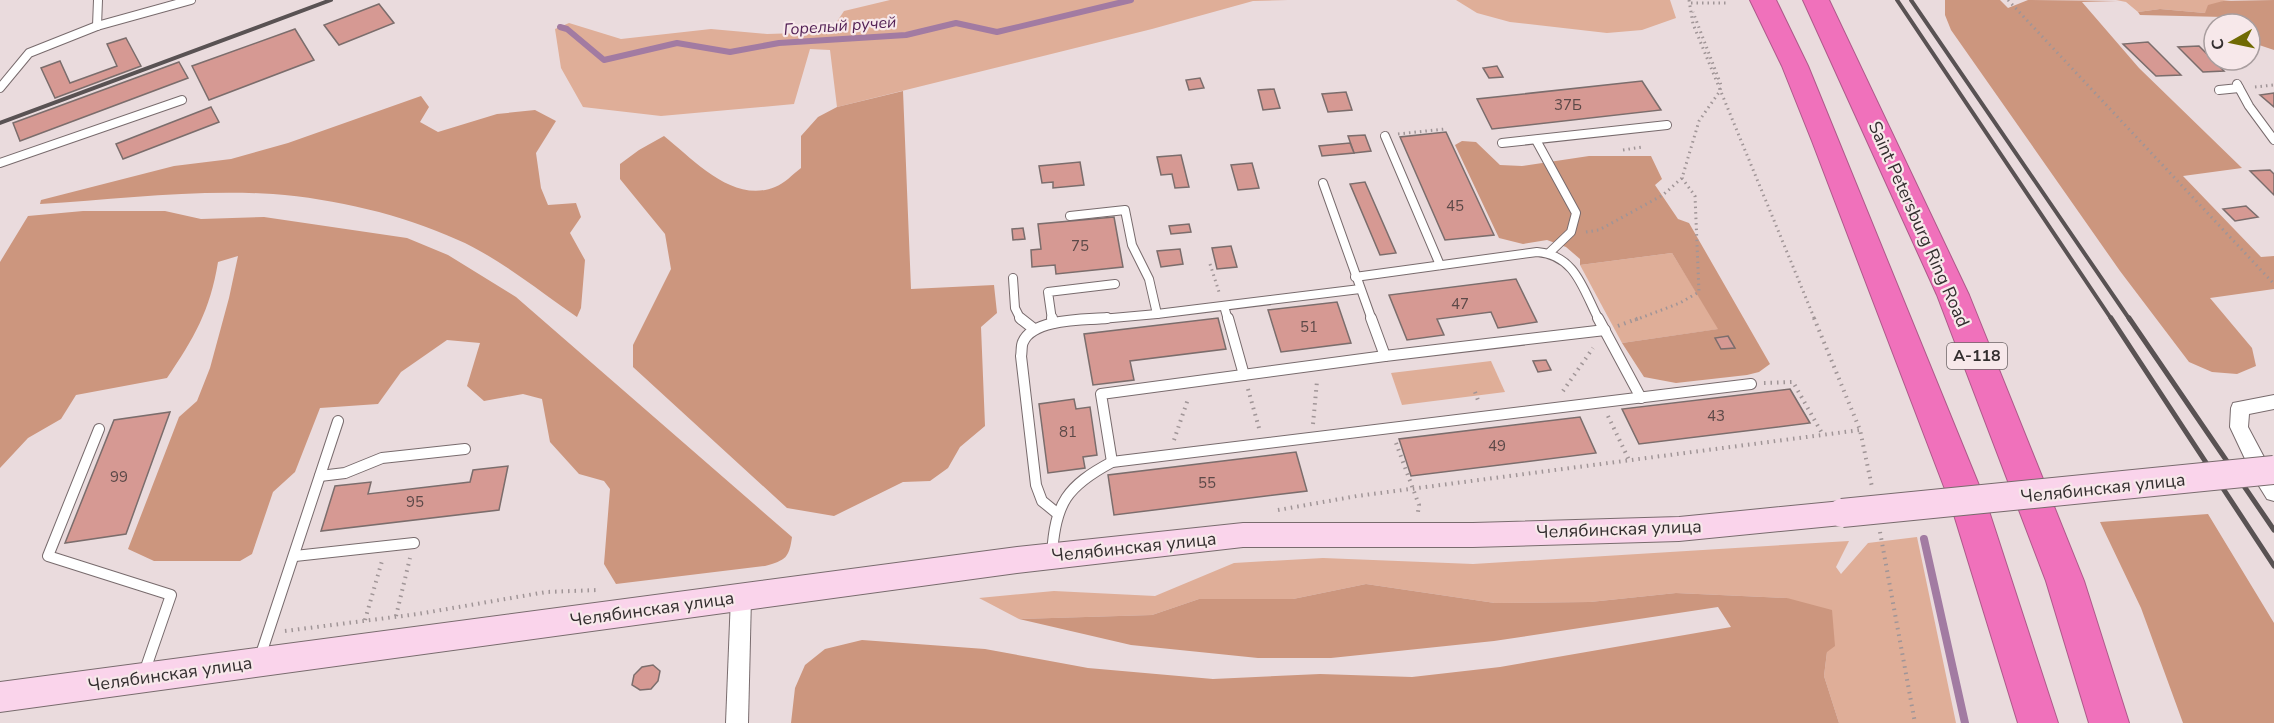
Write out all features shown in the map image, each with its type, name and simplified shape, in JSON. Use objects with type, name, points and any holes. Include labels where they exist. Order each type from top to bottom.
[{"type":"highway","points":[[1763,0],[1826,141],[1969,505],[2038,723]]},
{"type":"highway","name":"Saint Petersburg Ring Road","points":[[1816,0],[1957,306],[2065,581],[2109,723]]},
{"type":"street","points":[[2274,402],[2240,408],[2240,427],[2270,471],[2274,493]]},
{"type":"street","name":"Челябинская улица","points":[[0,697],[1052,556],[1243,535],[1473,535],[1668,529],[2270,471]]},
{"type":"street","points":[[737,723],[741,597]]},
{"type":"lane","points":[[97,26],[98,0]]},
{"type":"lane","points":[[0,88],[30,53],[97,26],[191,0]]},
{"type":"lane","points":[[2219,90],[2238,86],[2249,106],[2274,140]]},
{"type":"lane","points":[[0,163],[182,100]]},
{"type":"lane","points":[[1502,143],[1667,125]]},
{"type":"lane","points":[[1385,136],[1440,265]]},
{"type":"lane","points":[[1536,140],[1576,213],[1576,225],[1570,235],[1549,253]]},
{"type":"lane","points":[[1323,183],[1385,356]]},
{"type":"lane","points":[[1070,216],[1125,210],[1132,245],[1149,279],[1157,314]]},
{"type":"lane","points":[[1355,277],[1537,252],[1563,258],[1570,265],[1641,398]]},
{"type":"lane","points":[[1013,278],[1016,314],[1023,323],[1034,329]]},
{"type":"lane","points":[[1053,323],[1048,292],[1115,284]]},
{"type":"lane","points":[[1058,514],[1042,501],[1036,485],[1021,356],[1023,341],[1034,329],[1053,323],[1157,314],[1360,289]]},
{"type":"lane","points":[[1224,306],[1244,375]]},
{"type":"lane","points":[[1112,462],[1101,394],[1385,356],[1605,330]]},
{"type":"lane","points":[[1052,556],[1053,533],[1058,514],[1076,483],[1112,462],[1751,384]]},
{"type":"lane","points":[[259,663],[338,421]]},
{"type":"lane","points":[[99,429],[48,556],[171,595],[142,678]]},
{"type":"lane","points":[[320,476],[345,473],[382,458],[465,448]]},
{"type":"lane","points":[[295,556],[414,543]]},
{"type":"path","points":[[2008,0],[2274,284]]},
{"type":"path","points":[[1726,3],[1690,1],[1693,24],[1860,430],[1874,497]]},
{"type":"path","points":[[1570,235],[1599,230],[1663,195],[1682,178],[1699,121],[1720,91]]},
{"type":"path","points":[[1385,136],[1445,129]]},
{"type":"path","points":[[1623,150],[1631,146],[1642,147]]},
{"type":"path","points":[[1550,409],[1605,330],[1680,303],[1699,292],[1695,196],[1682,178]]},
{"type":"path","points":[[1210,264],[1224,306]]},
{"type":"path","points":[[1311,438],[1318,365]]},
{"type":"path","points":[[1244,375],[1263,444]]},
{"type":"path","points":[[1169,455],[1193,382]]},
{"type":"path","points":[[1751,384],[1793,382],[1823,435]]},
{"type":"path","points":[[1602,402],[1630,462]]},
{"type":"path","points":[[1391,428],[1419,506],[1418,518]]},
{"type":"path","points":[[1880,530],[1915,723]]},
{"type":"path","points":[[396,616],[414,543]]},
{"type":"path","points":[[366,620],[387,546]]},
{"type":"shaded area","points":[[890,0],[1288,0],[1253,1],[1152,29],[837,107],[830,50],[810,49],[794,104],[661,116],[583,107],[561,68],[555,29],[569,23],[621,39],[711,29],[767,34],[830,32],[844,11]]},
{"type":"shaded area","points":[[1456,0],[1670,0],[1676,18],[1642,30],[1607,33],[1510,22],[1477,13]]},
{"type":"shaded area","points":[[1945,0],[2000,0],[2008,8],[2028,0],[2118,1],[2082,2],[2139,68],[2242,168],[2183,176],[2261,257],[2274,256],[2274,289],[2210,298],[2252,348],[2256,366],[2237,374],[2212,372],[2189,362],[2120,271],[1951,30],[1945,15]]},
{"type":"shaded area","points":[[2116,0],[2231,0],[2223,1],[2202,13],[2160,9],[2138,12],[2126,2]]},
{"type":"shaded area","points":[[2274,0],[2274,50],[2262,46],[2262,12],[2205,12],[2208,5],[2223,1]]},
{"type":"shaded area","points":[[2160,9],[2202,13],[2202,16],[2140,15],[2138,12]]},
{"type":"shaded area","points":[[903,91],[911,289],[994,285],[997,313],[981,327],[985,426],[960,447],[948,468],[930,481],[903,482],[834,516],[787,508],[633,367],[633,345],[671,269],[665,234],[620,179],[620,164],[664,136],[701,167],[729,185],[744,190],[759,191],[775,187],[801,168],[801,136],[818,117],[837,107]]},
{"type":"shaded area","points":[[421,96],[429,107],[420,122],[438,132],[497,114],[535,110],[556,121],[536,153],[541,188],[548,205],[576,203],[581,217],[570,233],[585,260],[581,308],[577,317],[503,265],[473,247],[391,215],[344,204],[297,196],[215,193],[40,204],[41,200],[174,166],[231,159],[288,143]]},
{"type":"shaded area","points":[[1462,141],[1476,142],[1500,165],[1522,166],[1589,156],[1651,156],[1662,179],[1655,185],[1678,219],[1689,223],[1770,364],[1759,372],[1747,375],[1676,383],[1644,377],[1622,343],[1718,329],[1672,253],[1580,265],[1580,259],[1566,247],[1547,240],[1523,244],[1499,238],[1455,145]]},
{"type":"shaded area","points":[[83,211],[165,211],[201,219],[264,217],[407,238],[448,255],[516,297],[792,537],[788,554],[782,560],[765,566],[616,584],[604,564],[610,489],[604,481],[579,474],[550,442],[542,399],[523,394],[484,401],[467,386],[480,343],[447,340],[401,372],[378,404],[320,408],[295,472],[273,492],[252,554],[240,561],[154,561],[128,549],[179,417],[197,401],[210,368],[238,256],[218,262],[215,279],[200,323],[167,378],[76,395],[61,419],[28,438],[0,468],[0,262],[28,216]]},
{"type":"shaded area","points":[[1672,253],[1719,329],[1622,343],[1580,265]]},
{"type":"shaded area","points":[[1491,361],[1505,392],[1402,405],[1391,373]]},
{"type":"shaded area","points":[[2208,514],[2274,623],[2274,723],[2183,723],[2141,608],[2100,522]]},
{"type":"shaded area","points":[[1917,537],[1956,723],[1839,723],[1824,676],[1827,652],[1787,598],[1676,593],[1590,602],[1495,603],[1366,584],[1293,599],[1199,599],[1152,615],[1019,619],[979,598],[1054,591],[1155,596],[1234,563],[1323,558],[1473,564],[1849,541],[1836,567],[1841,574],[1868,543]]},
{"type":"shaded area","points":[[1366,584],[1495,603],[1590,602],[1676,593],[1787,598],[1832,610],[1835,646],[1827,652],[1824,676],[1839,723],[791,723],[795,688],[805,665],[825,649],[862,640],[985,649],[1088,668],[1213,679],[1320,674],[1412,677],[1500,667],[1731,627],[1718,607],[1494,641],[1331,658],[1258,658],[1131,645],[1019,619],[1152,615],[1199,599],[1293,599]]},
{"type":"building","points":[[379,4],[394,23],[339,45],[324,25]]},
{"type":"building","points":[[295,29],[314,60],[209,100],[192,66]]},
{"type":"building","points":[[126,38],[141,66],[55,98],[41,68],[60,61],[70,83],[117,66],[107,44]]},
{"type":"building","points":[[2148,42],[2181,75],[2156,76],[2123,44]]},
{"type":"building","points":[[2199,46],[2202,49],[2202,71],[2178,47]]},
{"type":"building","points":[[179,62],[188,78],[20,141],[13,123]]},
{"type":"building","points":[[1497,66],[1503,77],[1489,78],[1483,68]]},
{"type":"building","points":[[1200,78],[1204,88],[1189,90],[1186,80]]},
{"type":"building","points":[[1642,81],[1661,110],[1492,129],[1477,99]]},
{"type":"building","points":[[1274,89],[1280,108],[1263,110],[1258,90]]},
{"type":"building","points":[[1346,92],[1352,110],[1328,112],[1322,94]]},
{"type":"building","points":[[2274,93],[2274,107],[2260,95]]},
{"type":"building","points":[[211,107],[219,122],[123,159],[116,144]]},
{"type":"building","points":[[1446,132],[1494,235],[1445,240],[1400,137]]},
{"type":"building","points":[[1365,135],[1371,151],[1354,153],[1348,136]]},
{"type":"building","points":[[1350,143],[1354,153],[1322,156],[1319,146]]},
{"type":"building","points":[[1181,155],[1189,187],[1175,188],[1172,174],[1161,175],[1157,157]]},
{"type":"building","points":[[1080,162],[1084,185],[1053,188],[1053,182],[1042,183],[1039,166]]},
{"type":"building","points":[[1252,163],[1259,188],[1238,190],[1231,165]]},
{"type":"building","points":[[2270,170],[2274,174],[2274,195],[2250,171]]},
{"type":"building","points":[[1365,182],[1396,253],[1380,255],[1350,184]]},
{"type":"building","points":[[2246,206],[2258,217],[2235,221],[2223,209]]},
{"type":"building","points":[[1114,217],[1123,267],[1056,274],[1055,265],[1032,267],[1031,250],[1041,249],[1038,224]]},
{"type":"building","points":[[1189,224],[1191,232],[1171,234],[1169,226]]},
{"type":"building","points":[[1023,228],[1025,239],[1013,240],[1012,229]]},
{"type":"building","points":[[1231,246],[1237,267],[1217,269],[1212,248]]},
{"type":"building","points":[[1180,249],[1183,264],[1161,267],[1157,251]]},
{"type":"building","points":[[1516,279],[1537,322],[1498,328],[1491,312],[1437,319],[1444,335],[1407,340],[1389,295]]},
{"type":"building","points":[[1337,302],[1351,343],[1281,352],[1268,310]]},
{"type":"building","points":[[1218,318],[1226,349],[1130,361],[1134,380],[1093,385],[1084,334]]},
{"type":"building","points":[[1728,336],[1735,348],[1721,349],[1715,338]]},
{"type":"building","points":[[1546,360],[1551,370],[1538,372],[1533,361]]},
{"type":"building","points":[[1790,389],[1810,423],[1639,444],[1622,409]]},
{"type":"building","points":[[1074,399],[1076,409],[1090,407],[1097,455],[1083,457],[1085,468],[1048,473],[1039,404]]},
{"type":"building","points":[[170,412],[126,534],[65,543],[114,420]]},
{"type":"building","points":[[1580,417],[1596,453],[1411,476],[1399,439]]},
{"type":"building","points":[[1296,452],[1307,491],[1114,515],[1108,475]]},
{"type":"building","points":[[508,466],[499,510],[321,531],[335,486],[371,482],[368,494],[470,482],[473,470]]},
{"type":"building","points":[[653,665],[660,671],[658,681],[651,689],[640,690],[632,685],[634,675],[642,667]]},
{"type":"waterway","name":"Горелый ручей","points":[[560,27],[567,29],[604,60],[677,43],[730,52],[779,43],[906,35],[956,23],[997,32],[1131,0]]},
{"type":"waterway","points":[[1924,539],[1965,723]]},
{"type":"railway","points":[[0,123],[331,0]]},
{"type":"railway","points":[[1897,0],[2112,320]]},
{"type":"railway","points":[[1911,0],[2130,320]]},
{"type":"railway","points":[[2111,318],[2274,566]]},
{"type":"railway","points":[[2129,318],[2274,530]]}]
